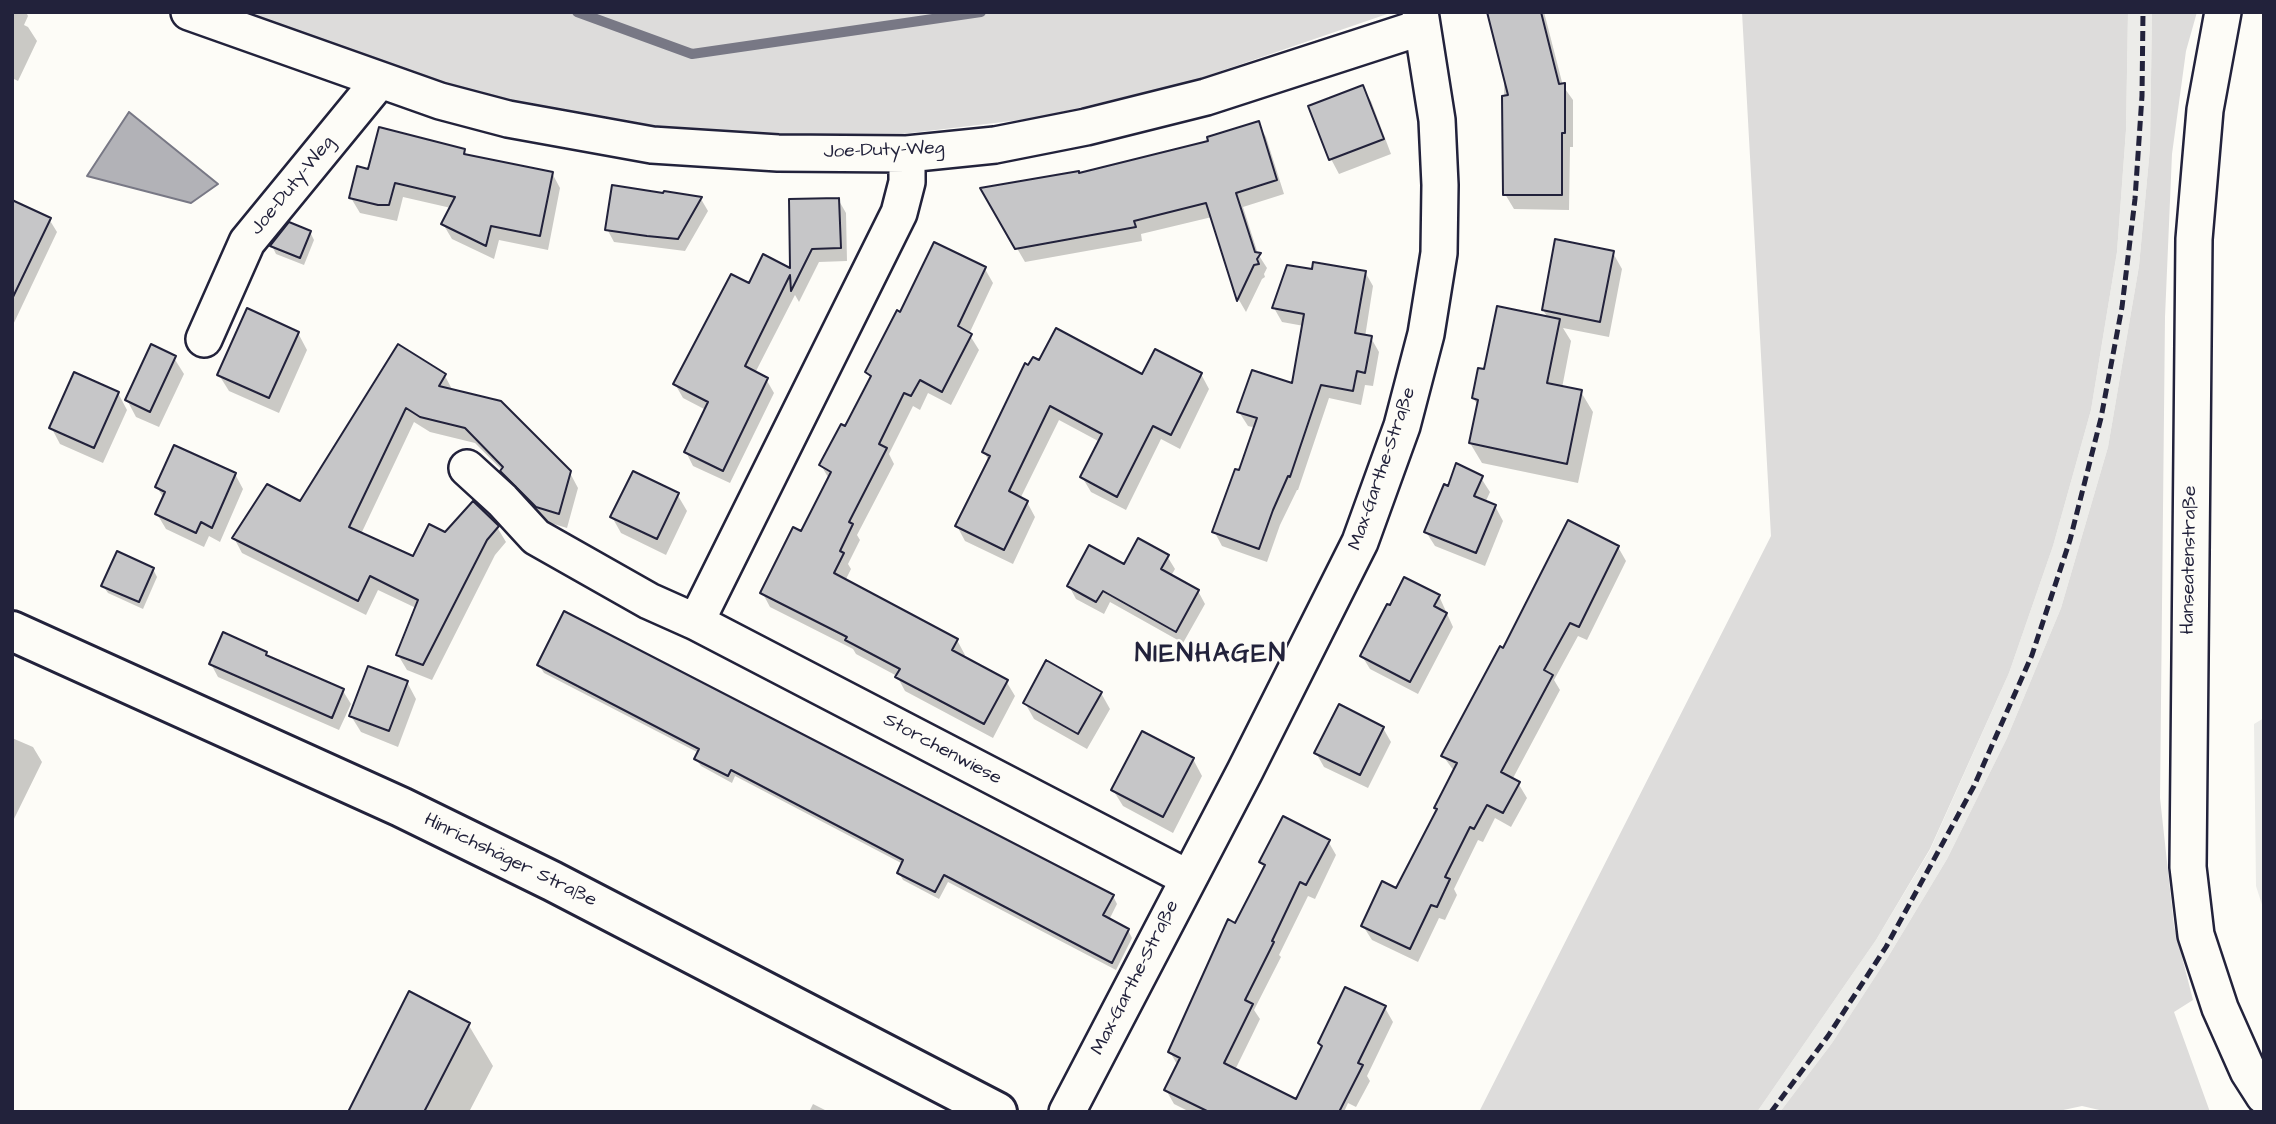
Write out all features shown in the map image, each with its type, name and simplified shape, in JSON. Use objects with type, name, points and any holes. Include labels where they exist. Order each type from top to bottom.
[{"type":"main road","name":"Hinrichshäger Straße","points":[[12,631],[426,819],[552,881],[997,1112]]},
{"type":"street","name":"Joe-Duty-Weg","points":[[188,12],[379,81],[508,119],[652,145],[778,153],[907,154],[995,145],[1206,97],[1421,19]]},
{"type":"street","name":"Hanseatenstraße","points":[[2223,12],[2205,110],[2194,239],[2188,867],[2196,935],[2220,1008],[2248,1071],[2264,1096]]},
{"type":"street","name":"Max-Garthe-Straße","points":[[1067,1112],[1245,771],[1360,542],[1402,426],[1426,334],[1439,253],[1437,120],[1421,19]]},
{"type":"street","name":"Joe-Duty-Weg","points":[[204,339],[247,242],[379,81]]},
{"type":"street","points":[[696,622],[899,213],[907,182],[907,154]]},
{"type":"street","name":"Storchenwiese","points":[[467,468],[502,500],[536,537],[649,601],[696,622],[1188,878]]},
{"type":"shaded area","points":[[217,12],[1393,12],[1195,80],[1037,118],[885,136],[809,141],[728,137],[607,123],[519,106],[422,81]]},
{"type":"shaded area","points":[[1742,12],[2128,12],[2126,130],[2117,252],[2091,410],[2053,546],[2009,673],[1930,849],[1876,940],[1757,1112],[1479,1112],[1771,536]]},
{"type":"shaded area","points":[[2128,12],[2152,12],[2150,148],[2139,266],[2108,447],[2061,608],[2007,738],[1947,859],[1888,957],[1832,1043],[1780,1112],[1757,1112],[1876,940],[1930,850],[2009,673],[2053,546],[2091,410],[2117,252],[2126,130]]},
{"type":"shaded area","points":[[2152,12],[2197,12],[2186,51],[2172,154],[2165,317],[2160,798],[2174,926],[2193,1000],[2174,1012],[2210,1112],[2108,1112],[2082,1106],[2054,1112],[1780,1112],[1832,1043],[1947,859],[2007,738],[2061,608],[2108,447],[2139,266],[2150,148]]},
{"type":"shaded area","points":[[129,112],[218,184],[191,203],[87,176]]},
{"type":"shaded area","points":[[2264,718],[2264,911],[2256,886],[2254,724]]},
{"type":"building","points":[[1487,12],[1541,12],[1559,84],[1565,83],[1562,195],[1503,195],[1502,96],[1508,95]]},
{"type":"building","points":[[1363,85],[1384,139],[1329,160],[1308,106]]},
{"type":"building","points":[[1259,121],[1277,180],[1236,193],[1255,252],[1261,253],[1257,259],[1259,264],[1254,265],[1237,301],[1206,203],[1134,221],[1136,227],[1015,249],[980,188],[1079,173],[1208,141],[1207,137]]},
{"type":"building","points":[[379,127],[465,149],[464,154],[553,172],[540,236],[491,226],[486,246],[441,224],[455,197],[395,183],[389,205],[349,198],[357,166],[368,169]]},
{"type":"building","points":[[612,185],[702,197],[678,239],[647,236],[605,230]]},
{"type":"building","points":[[839,198],[841,248],[812,249],[791,291],[790,275],[745,366],[768,378],[723,471],[684,452],[708,402],[673,384],[731,274],[749,283],[763,254],[790,268],[789,199]]},
{"type":"building","points":[[12,200],[51,218],[12,299]]},
{"type":"building","points":[[289,222],[311,231],[300,258],[270,246]]},
{"type":"building","points":[[1555,239],[1614,251],[1600,322],[1542,310]]},
{"type":"building","points":[[934,242],[986,267],[958,326],[972,334],[942,392],[920,380],[911,396],[904,393],[879,444],[887,448],[849,522],[853,524],[840,551],[844,553],[834,573],[958,639],[952,650],[1008,680],[984,724],[895,677],[900,669],[845,640],[847,637],[760,593],[793,527],[801,531],[831,472],[819,465],[841,424],[845,426],[871,376],[865,372],[897,310],[900,312]]},
{"type":"building","points":[[1313,262],[1366,271],[1355,333],[1372,336],[1365,373],[1357,371],[1353,391],[1321,385],[1290,477],[1288,476],[1273,510],[1259,549],[1212,532],[1235,469],[1239,470],[1257,418],[1237,412],[1252,370],[1292,383],[1304,314],[1272,308],[1287,265],[1312,269]]},
{"type":"building","points":[[1497,306],[1560,319],[1547,383],[1582,390],[1567,464],[1469,443],[1478,400],[1472,398],[1478,368],[1484,369]]},
{"type":"building","points":[[247,308],[299,332],[269,398],[217,375]]},
{"type":"building","points":[[1056,328],[1142,374],[1155,349],[1202,373],[1171,435],[1153,426],[1117,497],[1080,477],[1102,434],[1050,406],[1009,491],[1028,501],[1004,550],[955,526],[990,456],[982,452],[1025,363],[1028,365],[1033,357],[1039,360]]},
{"type":"building","points":[[151,344],[176,356],[150,412],[125,400]]},
{"type":"building","points":[[398,344],[446,374],[439,386],[501,401],[571,471],[559,514],[536,507],[500,471],[503,467],[465,428],[420,417],[406,408],[349,527],[413,556],[429,524],[445,532],[473,501],[499,526],[487,540],[423,665],[396,655],[418,600],[370,576],[358,601],[232,538],[267,484],[300,501]]},
{"type":"building","points":[[74,372],[119,392],[94,448],[49,428]]},
{"type":"building","points":[[174,445],[236,473],[212,528],[201,522],[196,533],[155,514],[165,492],[155,487]]},
{"type":"building","points":[[1456,463],[1483,476],[1474,496],[1496,505],[1476,553],[1424,532],[1444,484],[1448,486]]},
{"type":"building","points":[[633,471],[679,493],[657,539],[610,517]]},
{"type":"building","points":[[1568,520],[1619,546],[1579,627],[1570,623],[1544,670],[1553,675],[1501,772],[1520,782],[1503,813],[1487,805],[1474,829],[1470,827],[1445,877],[1450,879],[1437,907],[1431,905],[1410,949],[1361,926],[1382,881],[1396,888],[1437,809],[1434,808],[1457,763],[1441,756],[1500,646],[1503,648]]},
{"type":"building","points":[[1138,538],[1169,555],[1161,569],[1199,590],[1176,632],[1103,591],[1096,602],[1067,586],[1089,545],[1124,564]]},
{"type":"building","points":[[117,551],[154,568],[139,602],[101,586]]},
{"type":"building","points":[[1404,577],[1440,595],[1434,606],[1447,613],[1410,682],[1360,656]]},
{"type":"building","points":[[564,611],[1114,895],[1103,915],[1129,929],[1112,963],[944,875],[935,892],[897,873],[903,860],[731,770],[728,776],[694,759],[699,749],[537,665]]},
{"type":"building","points":[[223,632],[267,652],[266,655],[344,689],[332,718],[209,664]]},
{"type":"building","points":[[1046,660],[1102,692],[1078,734],[1023,703]]},
{"type":"building","points":[[368,666],[408,681],[389,731],[349,716]]},
{"type":"building","points":[[1339,704],[1384,727],[1360,775],[1314,753]]},
{"type":"building","points":[[1142,731],[1194,758],[1163,817],[1111,790]]},
{"type":"building","points":[[1283,816],[1330,840],[1306,885],[1300,882],[1245,1000],[1253,1004],[1224,1063],[1296,1099],[1322,1046],[1318,1043],[1345,987],[1386,1006],[1358,1063],[1363,1065],[1339,1112],[1209,1112],[1164,1090],[1180,1058],[1168,1052],[1228,919],[1235,923],[1265,865],[1259,862]]},
{"type":"building","points":[[409,991],[470,1023],[424,1112],[348,1112]]},
{"type":"waterway","points":[[577,12],[692,54],[981,12]]},
{"type":"railway","points":[[1771,1112],[1828,1036],[1886,947],[1974,786],[2032,655],[2070,540],[2101,418],[2122,307],[2135,199],[2142,96],[2143,12]]},
{"type":"district","name":"NIENHAGEN","points":[[1211,656]]}]
